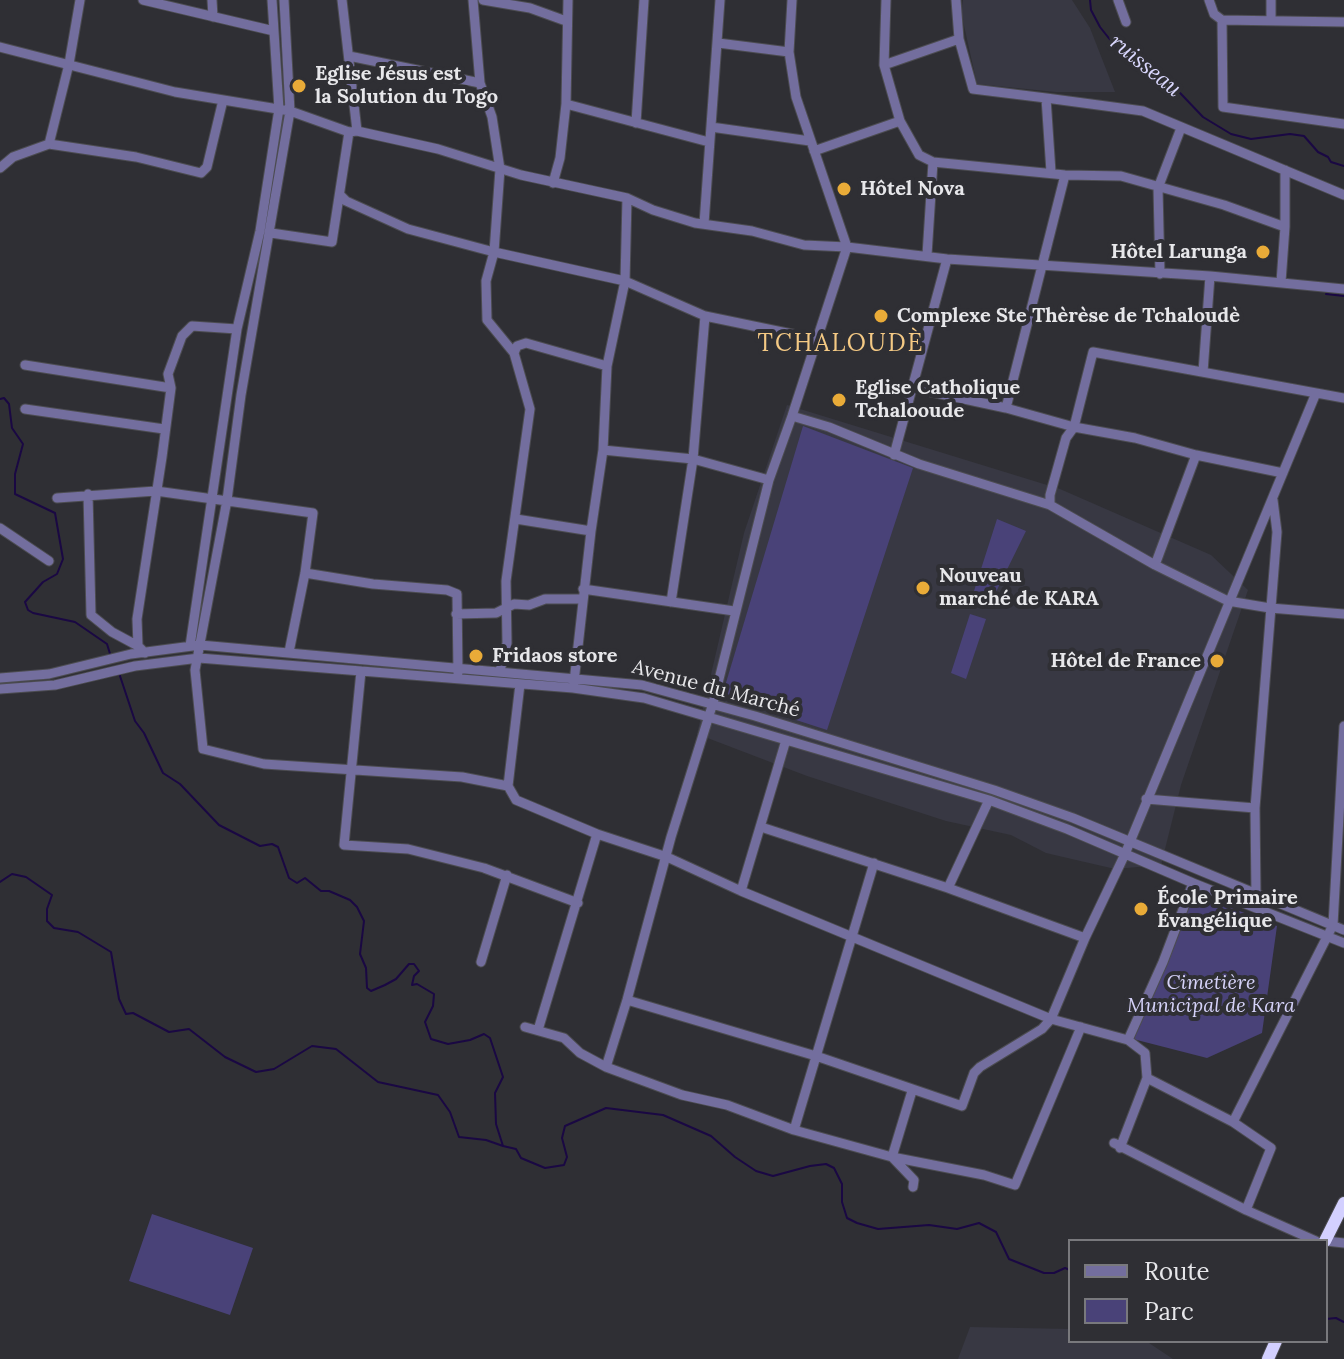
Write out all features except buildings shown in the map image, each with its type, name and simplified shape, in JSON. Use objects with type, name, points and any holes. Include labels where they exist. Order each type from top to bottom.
[{"type":"highway","points":[[1327,1239],[1344,1203]]},
{"type":"street","points":[[49,144],[69,64],[80,0]]},
{"type":"street","points":[[143,0],[274,31]]},
{"type":"street","points":[[212,0],[213,17]]},
{"type":"street","points":[[272,0],[279,109],[260,231],[237,329],[195,645],[199,658],[195,670],[203,749],[264,764],[462,777],[508,786]]},
{"type":"street","points":[[195,645],[227,500],[241,395],[290,111],[284,0]]},
{"type":"street","points":[[271,233],[332,242],[353,131],[342,0]]},
{"type":"street","points":[[473,0],[480,83],[492,117],[500,169],[494,252],[486,281],[487,320],[514,353],[530,409],[506,581],[507,643],[500,671]]},
{"type":"street","points":[[483,0],[499,0],[566,21]]},
{"type":"street","points":[[553,183],[560,158],[566,104],[568,0]]},
{"type":"street","points":[[636,123],[644,0]]},
{"type":"street","points":[[704,224],[720,0]]},
{"type":"street","points":[[606,1067],[671,837],[713,703],[769,480],[847,247],[796,97],[789,52],[792,0]]},
{"type":"street","points":[[886,0],[884,65],[900,121],[919,155],[933,162],[1065,175],[1121,176],[1224,205],[1285,227]]},
{"type":"street","points":[[956,0],[959,39],[973,89],[1143,111],[1344,195]]},
{"type":"street","points":[[1118,0],[1126,22]]},
{"type":"street","points":[[1209,0],[1214,14],[1222,20],[1344,22]]},
{"type":"street","points":[[1271,0],[1271,20]]},
{"type":"street","points":[[1222,20],[1223,107],[1344,124]]},
{"type":"street","points":[[884,65],[959,39]]},
{"type":"street","points":[[718,43],[789,52]]},
{"type":"street","points":[[0,47],[175,92],[290,111],[353,131],[438,149],[553,183],[627,198],[653,210],[704,224],[752,231],[804,245],[1043,267],[1210,276],[1344,289]]},
{"type":"street","points":[[349,56],[480,83]]},
{"type":"street","points":[[1046,98],[1051,172]]},
{"type":"street","points":[[0,168],[13,157],[49,144],[136,157],[201,173],[207,167],[223,100]]},
{"type":"street","points":[[566,104],[709,142]]},
{"type":"street","points":[[814,151],[900,121]]},
{"type":"street","points":[[711,127],[810,141]]},
{"type":"street","points":[[1160,274],[1158,188],[1181,128]]},
{"type":"street","points":[[927,255],[933,162]]},
{"type":"street","points":[[1281,282],[1285,170]]},
{"type":"street","points":[[1006,408],[1065,175]]},
{"type":"street","points":[[340,195],[346,201],[408,229],[625,281],[705,316],[816,339]]},
{"type":"street","points":[[574,682],[603,450],[607,366],[625,281],[627,198]]},
{"type":"street","points":[[894,455],[947,259]]},
{"type":"street","points":[[1203,372],[1210,276]]},
{"type":"street","points":[[671,602],[693,459],[705,316]]},
{"type":"street","points":[[138,651],[137,619],[171,388],[168,374],[182,336],[192,326],[237,329]]},
{"type":"street","points":[[514,353],[517,346],[526,343],[607,366]]},
{"type":"street","points":[[1050,505],[1066,438],[1074,427],[1093,352],[1344,398]]},
{"type":"street","points":[[25,365],[171,388]]},
{"type":"street","points":[[913,388],[1283,473]]},
{"type":"street","points":[[627,1000],[816,1056],[962,1106],[974,1073],[980,1067],[1042,1029],[1051,1019],[1125,854],[1316,393]]},
{"type":"street","points":[[25,409],[164,429]]},
{"type":"street","points":[[792,416],[829,427],[894,455],[1050,505],[1155,565],[1228,601],[1344,614]]},
{"type":"street","points":[[603,450],[693,459],[769,480]]},
{"type":"street","points":[[1155,565],[1196,455]]},
{"type":"street","points":[[57,498],[156,491],[313,513],[289,652]]},
{"type":"street","points":[[88,494],[91,615],[138,651]]},
{"type":"street","points":[[1256,894],[1255,808],[1277,532],[1273,500]]},
{"type":"street","points":[[516,519],[591,531]]},
{"type":"street","points":[[0,528],[49,561]]},
{"type":"street","points":[[305,573],[373,584],[447,590],[457,594],[457,678]]},
{"type":"street","points":[[456,614],[496,613],[514,604],[529,605],[545,599],[583,594],[734,611]]},
{"type":"street","name":"Avenue du Marché","points":[[0,678],[49,674],[138,651],[195,645],[500,671],[574,682],[709,716],[989,800],[1344,943]]},
{"type":"street","name":"Avenue du Marché","points":[[0,689],[55,685],[135,666],[199,658],[520,684],[574,682],[642,685],[713,703],[946,774],[1073,818],[1344,930]]},
{"type":"street","points":[[361,671],[344,845],[408,849],[507,875],[578,903]]},
{"type":"street","points":[[520,684],[508,786],[516,800],[597,834],[667,857],[741,891],[1051,1019],[1128,1040],[1145,1053],[1147,1078],[1117,1146],[1311,1239]]},
{"type":"street","points":[[1233,1122],[1333,925],[1341,833],[1344,726]]},
{"type":"street","points":[[741,891],[786,740]]},
{"type":"street","points":[[942,787],[946,774]]},
{"type":"street","points":[[1146,799],[1255,808]]},
{"type":"street","points":[[948,888],[989,800]]},
{"type":"street","points":[[1067,829],[1073,818]]},
{"type":"street","points":[[761,827],[948,888],[1085,938]]},
{"type":"street","points":[[538,1030],[597,834]]},
{"type":"street","points":[[794,1130],[874,863]]},
{"type":"street","points":[[481,962],[507,875]]},
{"type":"street","points":[[1128,1040],[1163,962],[1193,883]]},
{"type":"street","points":[[525,1027],[564,1038],[580,1053],[606,1067],[682,1095],[727,1105],[794,1130],[892,1157],[984,1175],[1015,1185],[1081,1027]]},
{"type":"street","points":[[1147,1078],[1233,1122],[1271,1148],[1246,1210]]},
{"type":"street","points":[[892,1157],[912,1091]]},
{"type":"street","points":[[892,1157],[914,1180],[913,1187]]},
{"type":"shaded area","points":[[963,0],[1072,0],[1090,28],[1115,92],[1056,92],[977,84],[961,12]]},
{"type":"shaded area","name":"Nouveau marché de KARA","points":[[787,405],[1060,489],[1211,555],[1248,590],[1181,785],[1161,865],[1115,869],[1046,853],[1011,835],[946,821],[807,776],[697,734],[744,533]]},
{"type":"shaded area","points":[[970,1327],[1068,1329],[1068,1343],[1149,1343],[1173,1359],[958,1359]]},
{"type":"green space","points":[[803,426],[913,468],[827,730],[722,696]]},
{"type":"green space","points":[[997,519],[1026,531],[993,598],[974,591]]},
{"type":"green space","points":[[970,614],[986,619],[966,679],[951,673]]},
{"type":"green space","name":"Cimetière Municipal de Kara","points":[[1192,892],[1277,926],[1262,1033],[1207,1058],[1133,1039]]},
{"type":"green space","points":[[152,1214],[253,1248],[230,1315],[129,1281]]},
{"type":"waterway","name":"ruisseau","points":[[1090,0],[1091,10],[1100,27],[1119,51],[1125,57],[1162,74],[1203,117],[1231,134],[1251,139],[1290,134],[1304,136],[1331,162],[1344,166]]},
{"type":"waterway","name":"ruisseau","points":[[1326,294],[1344,296]]},
{"type":"waterway","points":[[0,399],[4,398],[9,404],[12,428],[23,444],[15,474],[15,494],[55,513],[63,559],[57,574],[43,582],[25,602],[28,610],[75,622],[107,644],[111,657]]},
{"type":"waterway","points":[[119,673],[135,721],[163,773],[180,784],[219,825],[260,846],[272,844],[278,847],[289,878],[297,883],[305,878],[321,891],[350,900],[357,907],[364,921],[360,954],[366,968],[367,988],[371,991],[385,985],[396,979],[409,964],[414,964],[419,971],[412,985],[417,984],[434,994],[433,1006],[425,1022],[431,1039],[448,1044],[484,1034],[490,1038],[503,1077],[495,1093],[496,1124],[503,1146],[516,1149],[521,1158],[545,1168],[564,1165],[567,1157],[562,1138],[565,1126],[606,1108],[663,1115],[711,1136],[756,1171],[773,1176],[810,1166],[826,1164],[834,1168],[842,1184],[842,1202],[847,1218],[857,1223],[878,1229],[929,1225],[957,1229],[979,1223],[996,1232],[1009,1259],[1044,1273],[1068,1269]]},
{"type":"waterway","points":[[0,882],[12,874],[26,877],[52,895],[47,921],[54,928],[78,932],[111,952],[119,999],[126,1014],[133,1013],[169,1032],[189,1029],[225,1057],[256,1072],[274,1069],[312,1046],[336,1049],[378,1082],[438,1095],[450,1112],[459,1137],[486,1140],[503,1146]]},
{"type":"waterway","points":[[1328,1319],[1344,1322]]},
{"type":"place","name":"Eglise Jésus est la Solution du Togo","points":[[299,86]]},
{"type":"place","name":"Hôtel Nova","points":[[844,189]]},
{"type":"place","name":"Hôtel Larunga","points":[[1263,252]]},
{"type":"place","name":"Complexe Ste Thèrèse de Tchaloudè","points":[[881,316]]},
{"type":"place","name":"Eglise Catholique Tchalooude","points":[[839,400]]},
{"type":"place","name":"Nouveau marché de KARA","points":[[923,588]]},
{"type":"place","name":"Fridaos store","points":[[476,656]]},
{"type":"place","name":"Hôtel de France","points":[[1217,661]]},
{"type":"place","name":"École Primaire Évangélique","points":[[1141,909]]},
{"type":"district","name":"TCHALOUDÈ","points":[[841,344]]}]
